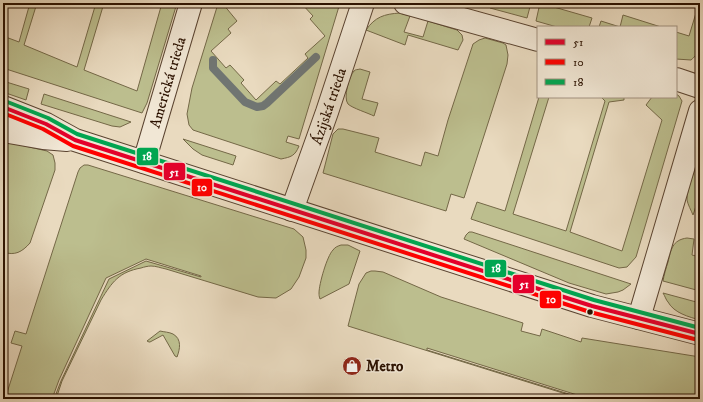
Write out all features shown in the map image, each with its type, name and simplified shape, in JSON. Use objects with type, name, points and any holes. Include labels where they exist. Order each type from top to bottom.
[{"type":"street","name":"Americká trieda","points":[[144,162],[191,3]]},
{"type":"street","name":"Ázijská trieda","points":[[292,210],[327,112],[363,3]]},
{"type":"street","points":[[405,3],[537,40]]},
{"type":"street","points":[[677,79],[700,87]]},
{"type":"street","points":[[3,107],[46,124],[75,140],[592,306],[700,334]]},
{"type":"street","points":[[639,318],[700,111]]},
{"type":"street","points":[[3,131],[43,138],[75,140]]},
{"type":"green space","points":[[30,3],[37,3],[24,45],[77,67],[96,3],[104,3],[84,70],[137,91],[162,3],[177,3],[147,103],[142,113],[3,68],[3,36],[19,42]]},
{"type":"green space","points":[[301,3],[340,3],[299,139],[288,136],[286,142],[299,146],[296,152],[290,157],[281,159],[193,130],[189,125],[187,114],[192,88],[219,4],[223,4],[237,21],[228,29],[231,33],[211,51],[226,68],[230,65],[244,80],[241,83],[256,100],[276,81],[280,84],[308,58],[305,54],[325,36],[310,19],[313,16]]},
{"type":"green space","points":[[491,3],[531,3],[527,18],[490,8]]},
{"type":"green space","points":[[540,3],[592,18],[589,26],[554,26],[536,21]]},
{"type":"green space","points":[[700,3],[700,46],[696,55],[691,60],[677,59],[677,32],[689,36]]},
{"type":"green space","points":[[400,13],[410,16],[404,32],[423,37],[428,21],[457,30],[462,35],[463,40],[458,50],[408,35],[405,45],[366,30],[376,19],[380,17]]},
{"type":"green space","points":[[623,15],[658,26],[620,26]]},
{"type":"green space","points":[[601,21],[617,26],[599,26]]},
{"type":"green space","points":[[485,38],[506,45],[508,55],[507,64],[464,198],[451,194],[446,211],[323,173],[333,134],[338,129],[379,138],[375,152],[421,166],[425,152],[438,156],[473,44]]},
{"type":"green space","points":[[360,69],[370,72],[362,99],[378,103],[374,116],[353,107],[348,104],[347,101],[346,92],[350,77],[355,70]]},
{"type":"green space","points":[[3,81],[29,89],[26,100],[3,92]]},
{"type":"green space","points":[[44,94],[131,122],[120,127],[112,126],[41,104]]},
{"type":"green space","points":[[677,95],[682,101],[636,257],[627,267],[619,268],[471,219],[477,202],[505,211],[539,98],[549,98],[513,214],[566,231],[605,101],[602,98],[624,98],[624,100],[609,102],[570,232],[622,251],[662,120],[646,105],[651,98],[677,98]]},
{"type":"green space","points":[[183,139],[236,156],[233,165],[202,155],[193,149]]},
{"type":"green space","points":[[3,141],[47,151],[53,155],[55,163],[55,170],[30,243],[21,251],[11,254],[3,252]]},
{"type":"green space","points":[[700,154],[700,194],[693,215],[687,202],[687,196]]},
{"type":"green space","points":[[84,165],[294,229],[303,237],[306,258],[299,277],[291,289],[276,298],[258,297],[155,266],[147,266],[127,272],[113,283],[101,300],[62,381],[56,399],[54,399],[61,381],[109,279],[146,261],[201,277],[146,259],[106,278],[59,380],[52,399],[5,399],[22,346],[11,343],[15,331],[26,334],[78,172]]},
{"type":"green space","points":[[469,232],[631,284],[618,292],[606,294],[569,283],[464,239]]},
{"type":"green space","points":[[687,238],[694,239],[692,255],[700,257],[700,291],[663,281],[673,246],[678,241]]},
{"type":"green space","points":[[341,245],[348,245],[360,251],[349,284],[320,299],[319,289],[326,264],[334,249]]},
{"type":"green space","points":[[371,271],[383,272],[441,297],[523,323],[521,331],[540,336],[542,329],[581,342],[582,338],[700,357],[700,399],[590,399],[427,348],[427,350],[585,399],[582,399],[348,326],[359,284],[366,273]]},
{"type":"green space","points":[[663,293],[700,303],[700,320],[682,314],[674,309],[667,301]]},
{"type":"green space","points":[[160,331],[171,333],[178,339],[179,348],[177,357],[163,335],[150,342],[147,341]]},
{"type":"waterway","points":[[213,60],[213,68],[245,102],[257,107],[263,106],[267,103],[316,57]]},
{"type":"transit line","name":"18","points":[[5,101],[48,118],[77,134],[594,300],[700,328]]},
{"type":"transit line","name":"51","points":[[3,107],[46,124],[75,140],[592,306],[700,334]]},
{"type":"transit line","name":"10","points":[[3,113],[43,129],[73,146],[590,312],[698,340]]},
{"type":"place","name":"Metro","points":[[352,366]]}]
